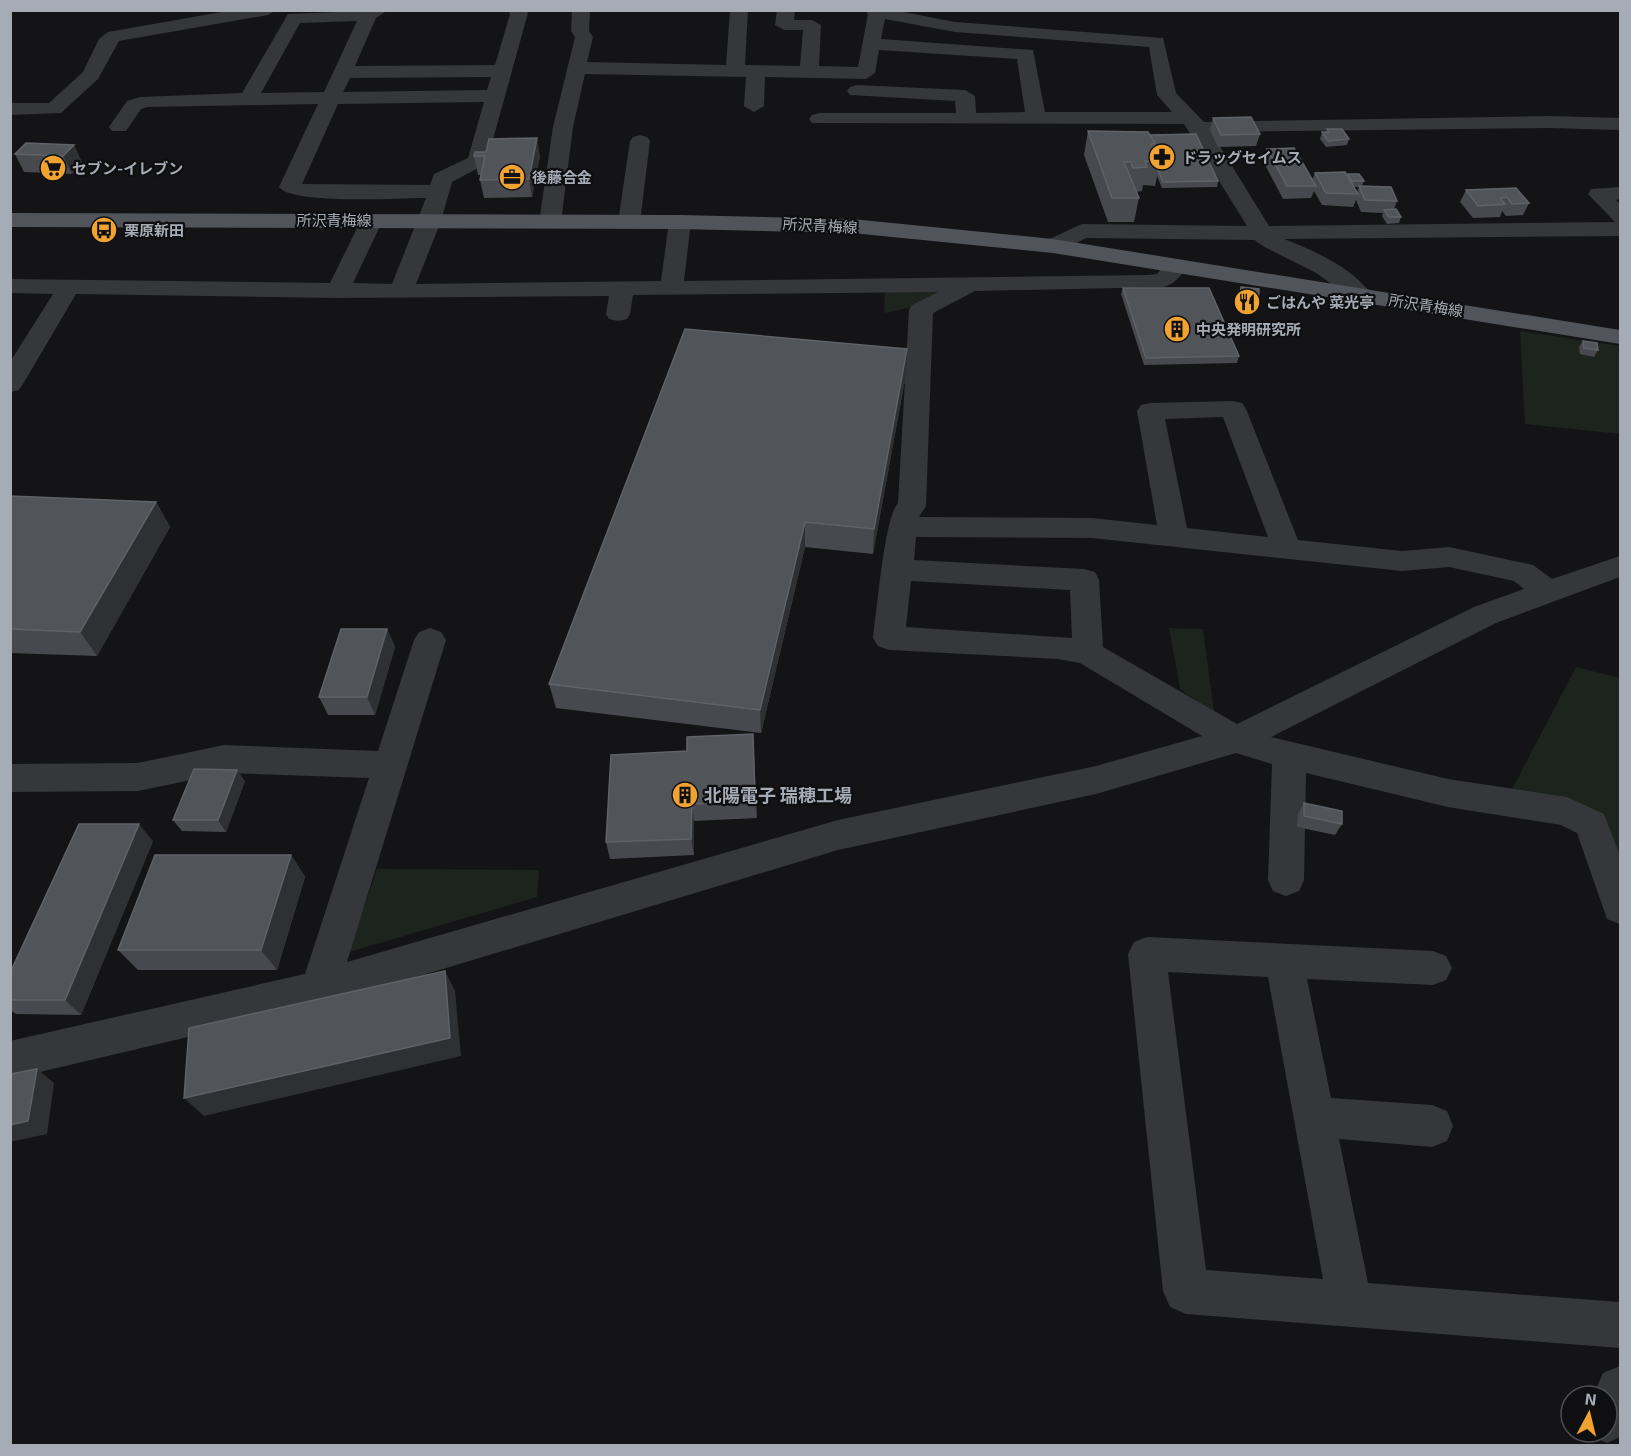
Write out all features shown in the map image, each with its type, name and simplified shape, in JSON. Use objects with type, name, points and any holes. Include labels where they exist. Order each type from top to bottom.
[{"type":"main road","name":"所沢青梅線","points":[[10,220],[680,222],[852,226],[1053,246],[1620,337]]},
{"type":"street","points":[[10,109],[54,109],[91,75],[108,39],[114,36],[181,17],[268,10]]},
{"type":"street","points":[[401,291],[430,221],[442,179],[477,160],[519,13],[515,10]]},
{"type":"street","points":[[550,222],[563,127],[579,68],[584,37],[580,31],[581,10]]},
{"type":"street","points":[[735,69],[738,46],[736,24],[739,10]]},
{"type":"street","points":[[786,10],[784,25],[812,25],[809,70]]},
{"type":"street","points":[[851,119],[858,82],[866,73],[875,11],[902,19],[955,27],[1157,42],[1156,91],[1193,122],[1267,241],[1294,251],[1346,281],[1359,294]]},
{"type":"street","points":[[374,13],[342,72],[290,187],[302,192],[439,191]]},
{"type":"street","points":[[248,99],[294,18],[374,13]]},
{"type":"street","points":[[1022,32],[1022,53]]},
{"type":"street","points":[[872,44],[1026,54],[1036,120]]},
{"type":"street","points":[[579,68],[809,70],[858,82],[965,96],[966,119]]},
{"type":"street","points":[[753,106],[756,69]]},
{"type":"street","points":[[342,72],[502,70]]},
{"type":"street","points":[[1079,95],[1082,119]]},
{"type":"street","points":[[119,127],[134,105],[147,101],[495,96]]},
{"type":"street","points":[[819,119],[1620,124]]},
{"type":"street","points":[[629,222],[640,141]]},
{"type":"street","points":[[1617,184],[1599,194],[1620,218]]},
{"type":"street","points":[[338,291],[372,220]]},
{"type":"street","points":[[672,286],[680,222]]},
{"type":"street","points":[[1053,246],[1082,231],[1261,233],[1620,229]]},
{"type":"street","points":[[10,286],[401,291],[1148,282],[1164,279],[1176,266]]},
{"type":"street","points":[[972,283],[921,310],[912,506],[905,513],[889,638],[1058,646],[1088,652],[1236,740],[1288,756],[1448,793],[1567,811],[1592,824],[1620,908]]},
{"type":"street","points":[[618,314],[622,287]]},
{"type":"street","points":[[10,384],[68,288]]},
{"type":"street","points":[[1174,537],[1150,411],[1233,409],[1287,549]]},
{"type":"street","points":[[903,526],[1092,528],[1402,561],[1449,556],[1523,572],[1548,592]]},
{"type":"street","points":[[10,1060],[320,988],[838,835],[1096,780],[1236,740],[1485,615],[1620,566]]},
{"type":"street","points":[[897,570],[1084,580],[1088,652]]},
{"type":"street","points":[[320,988],[430,640]]},
{"type":"street","points":[[1286,880],[1288,756]]},
{"type":"street","points":[[10,778],[138,777],[224,759],[392,765]]},
{"type":"street","points":[[1433,968],[1147,954],[1186,1291],[1620,1325]]},
{"type":"street","points":[[1284,961],[1350,1304]]},
{"type":"street","points":[[1314,1117],[1432,1126]]},
{"type":"shaded area","points":[[885,288],[934,288],[940,296],[913,307],[884,313]]},
{"type":"shaded area","points":[[1520,331],[1620,346],[1620,434],[1525,424]]},
{"type":"shaded area","points":[[1169,628],[1203,629],[1214,712],[1180,689]]},
{"type":"shaded area","points":[[1576,667],[1620,678],[1620,865],[1605,821],[1510,793]]},
{"type":"shaded area","points":[[377,869],[539,870],[537,897],[349,952]]},
{"type":"building","points":[[1251,117],[1260,134],[1221,135],[1213,118]]},
{"type":"building","points":[[1327,129],[1342,129],[1349,139],[1328,141],[1322,132],[1329,132]]},
{"type":"building","points":[[1088,131],[1148,132],[1155,143],[1151,144],[1160,162],[1145,161],[1147,167],[1133,168],[1131,162],[1124,162],[1139,198],[1112,198]]},
{"type":"building","points":[[1196,134],[1218,181],[1163,182],[1158,170],[1160,162],[1153,149],[1155,143],[1150,135]]},
{"type":"building","points":[[537,138],[529,179],[480,180],[485,156],[474,156],[475,152],[486,152],[489,139]]},
{"type":"building","points":[[26,143],[74,145],[63,156],[15,154]]},
{"type":"building","points":[[1294,148],[1316,186],[1287,186],[1267,149]]},
{"type":"building","points":[[1345,172],[1358,194],[1326,193],[1315,173]]},
{"type":"building","points":[[1348,174],[1359,174],[1364,181],[1352,181]]},
{"type":"building","points":[[1359,186],[1391,187],[1397,201],[1365,200]]},
{"type":"building","points":[[1516,188],[1529,203],[1512,204],[1507,197],[1500,198],[1505,204],[1478,206],[1466,190]]},
{"type":"building","points":[[1396,209],[1401,217],[1389,217],[1384,210]]},
{"type":"building","points":[[1241,287],[1259,289],[1258,307],[1239,304]]},
{"type":"building","name":"中央発明研究所","points":[[1123,288],[1209,288],[1239,356],[1146,358]]},
{"type":"building","points":[[685,329],[907,349],[874,529],[805,522],[760,710],[549,684]]},
{"type":"building","points":[[1583,341],[1597,343],[1598,350],[1584,348]]},
{"type":"building","points":[[10,496],[156,502],[80,632],[10,629]]},
{"type":"building","points":[[341,629],[387,629],[367,697],[319,697]]},
{"type":"building","name":"北陽電子 瑞穂工場","points":[[753,734],[755,801],[692,804],[691,839],[606,842],[611,755],[687,751],[687,737]]},
{"type":"building","points":[[194,769],[237,770],[218,820],[173,820]]},
{"type":"building","points":[[1304,803],[1342,811],[1342,824],[1304,816]]},
{"type":"building","points":[[79,824],[139,824],[65,1000],[10,1000],[10,973]]},
{"type":"building","points":[[155,855],[291,855],[261,950],[118,950]]},
{"type":"building","points":[[445,971],[450,1038],[184,1098],[189,1028]]},
{"type":"building","points":[[37,1069],[28,1121],[10,1125],[10,1074]]},
{"type":"place","name":"ドラッグセイムス","points":[[1162,157]]},
{"type":"place","name":"セブン-イレブン","points":[[53,168]]},
{"type":"place","name":"後藤合金","points":[[512,177]]},
{"type":"place","name":"栗原新田","points":[[104,230]]},
{"type":"place","name":"ごはんや 菜光亭","points":[[1247,302]]},
{"type":"place","name":"中央発明研究所","points":[[1177,329]]},
{"type":"place","name":"北陽電子 瑞穂工場","points":[[685,795]]}]
